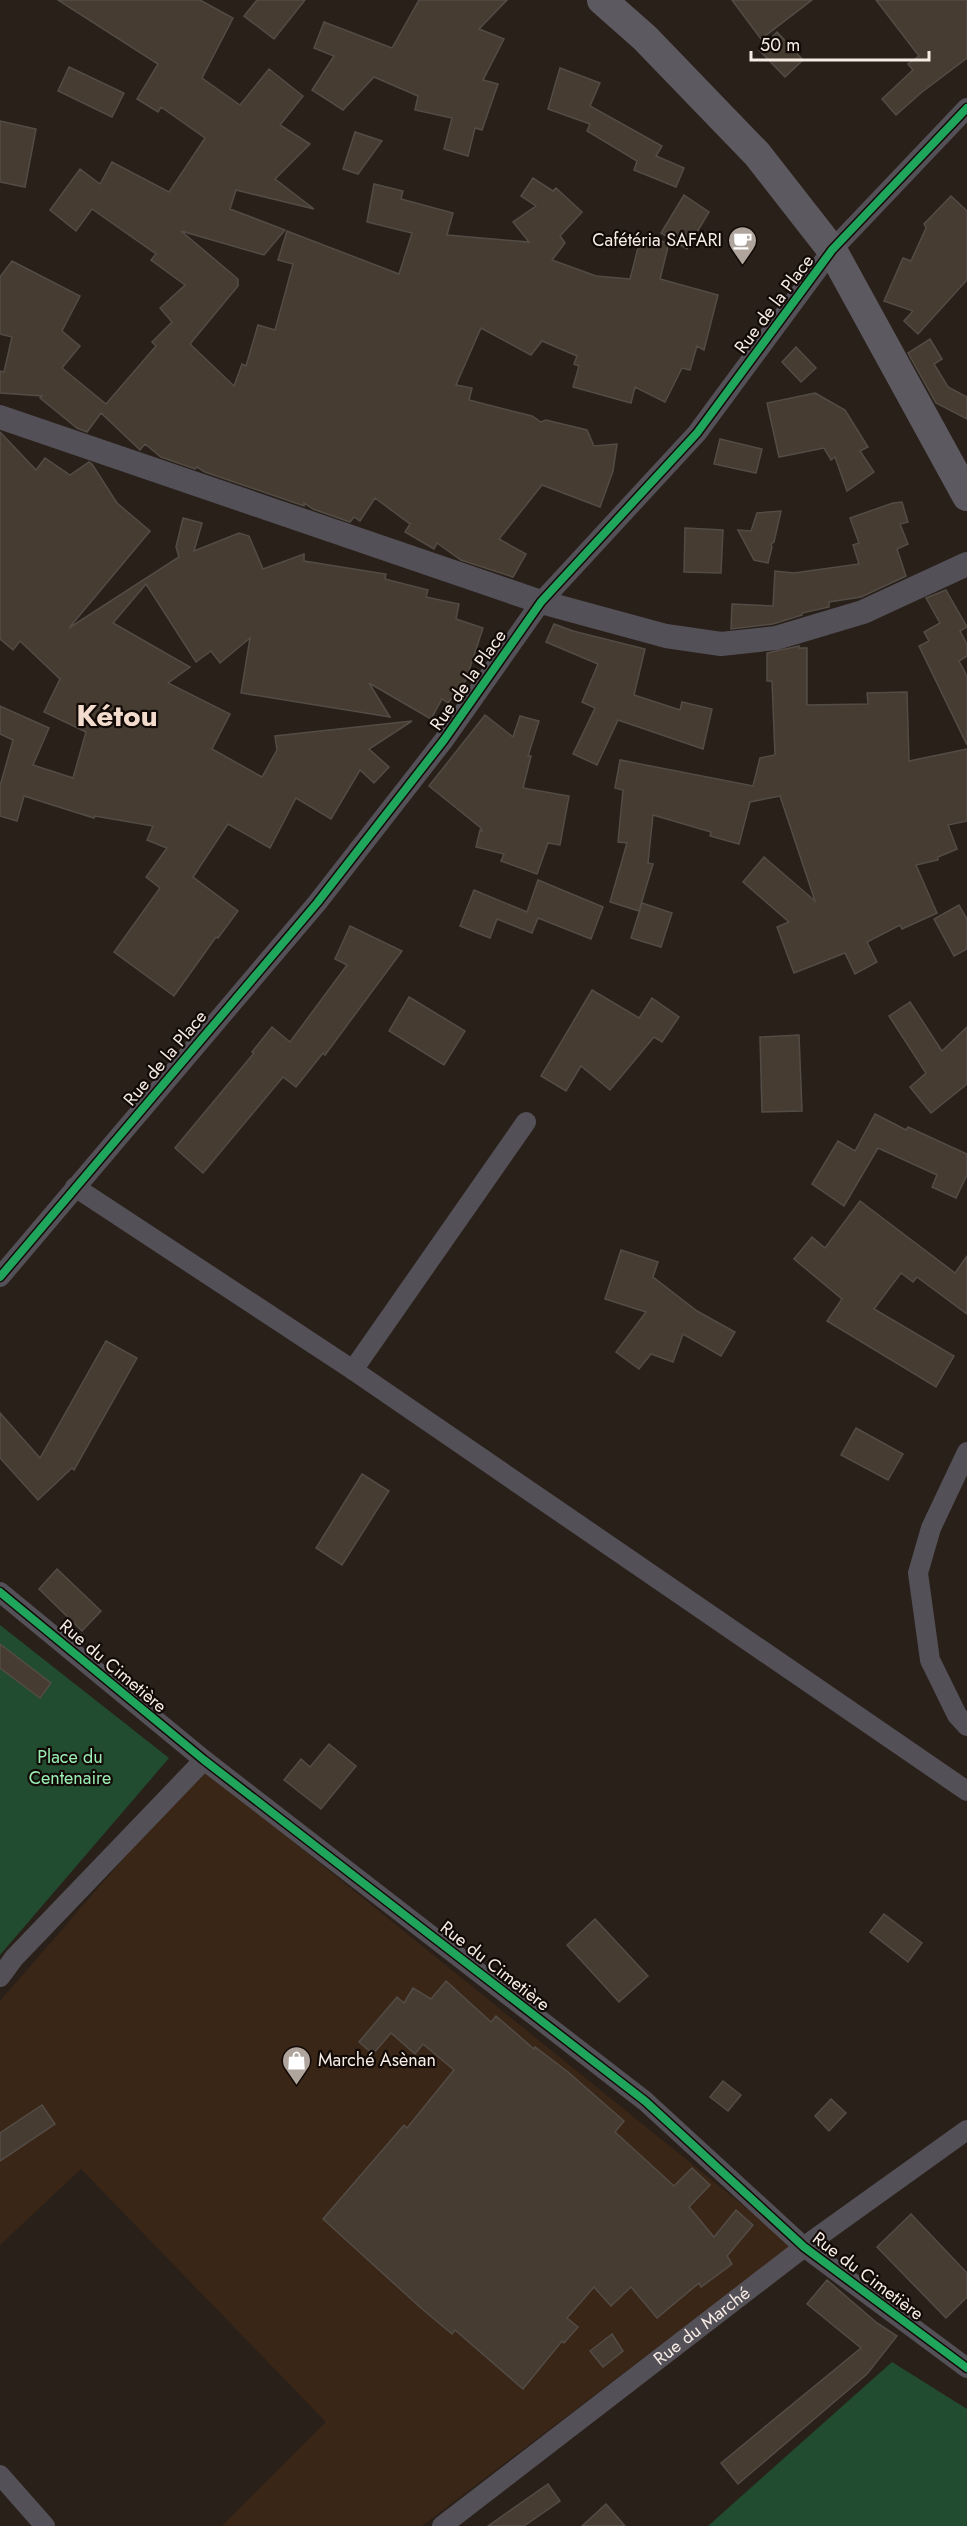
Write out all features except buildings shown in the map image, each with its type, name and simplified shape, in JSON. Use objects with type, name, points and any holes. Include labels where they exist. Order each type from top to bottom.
[{"type":"main road","points":[[602,0],[645,38],[757,154],[832,250],[967,496]]},
{"type":"street","name":"Rue de la Place","points":[[0,1277],[317,903],[444,740],[541,602],[697,433],[832,250],[967,108]]},
{"type":"street","points":[[0,417],[541,602],[666,636],[721,644],[776,638],[863,612],[967,564]]},
{"type":"street","points":[[353,1370],[526,1122]]},
{"type":"street","points":[[75,1187],[353,1370],[967,1791]]},
{"type":"street","points":[[967,1452],[931,1528],[918,1573],[930,1660],[957,1715],[967,1726]]},
{"type":"street","name":"Rue du Cimetière","points":[[0,1592],[204,1760],[645,2101],[804,2247],[967,2368]]},
{"type":"street","points":[[0,1977],[14,1958],[204,1760]]},
{"type":"street","name":"Rue du Marché","points":[[442,2526],[804,2247],[967,2130]]},
{"type":"street","points":[[0,2476],[45,2526]]},
{"type":"shaded area","name":"Marché Asènan","points":[[202,1768],[792,2245],[422,2526],[222,2526],[326,2422],[81,2169],[0,2245],[0,2001]]},
{"type":"green space","name":"Place du Centenaire","points":[[0,1625],[169,1758],[0,1955]]},
{"type":"green space","points":[[892,2362],[967,2409],[967,2526],[708,2526]]},
{"type":"cycle path","points":[[0,1277],[317,903],[444,740],[541,602],[697,433],[832,250],[967,108]]},
{"type":"cycle path","points":[[0,1592],[204,1760],[645,2101],[804,2247],[967,2368]]},
{"type":"place","name":"Cafétéria SAFARI","points":[[743,266]]},
{"type":"place","name":"Marché Asènan","points":[[297,2086]]},
{"type":"district","name":"Kétou","points":[[117,715]]}]
